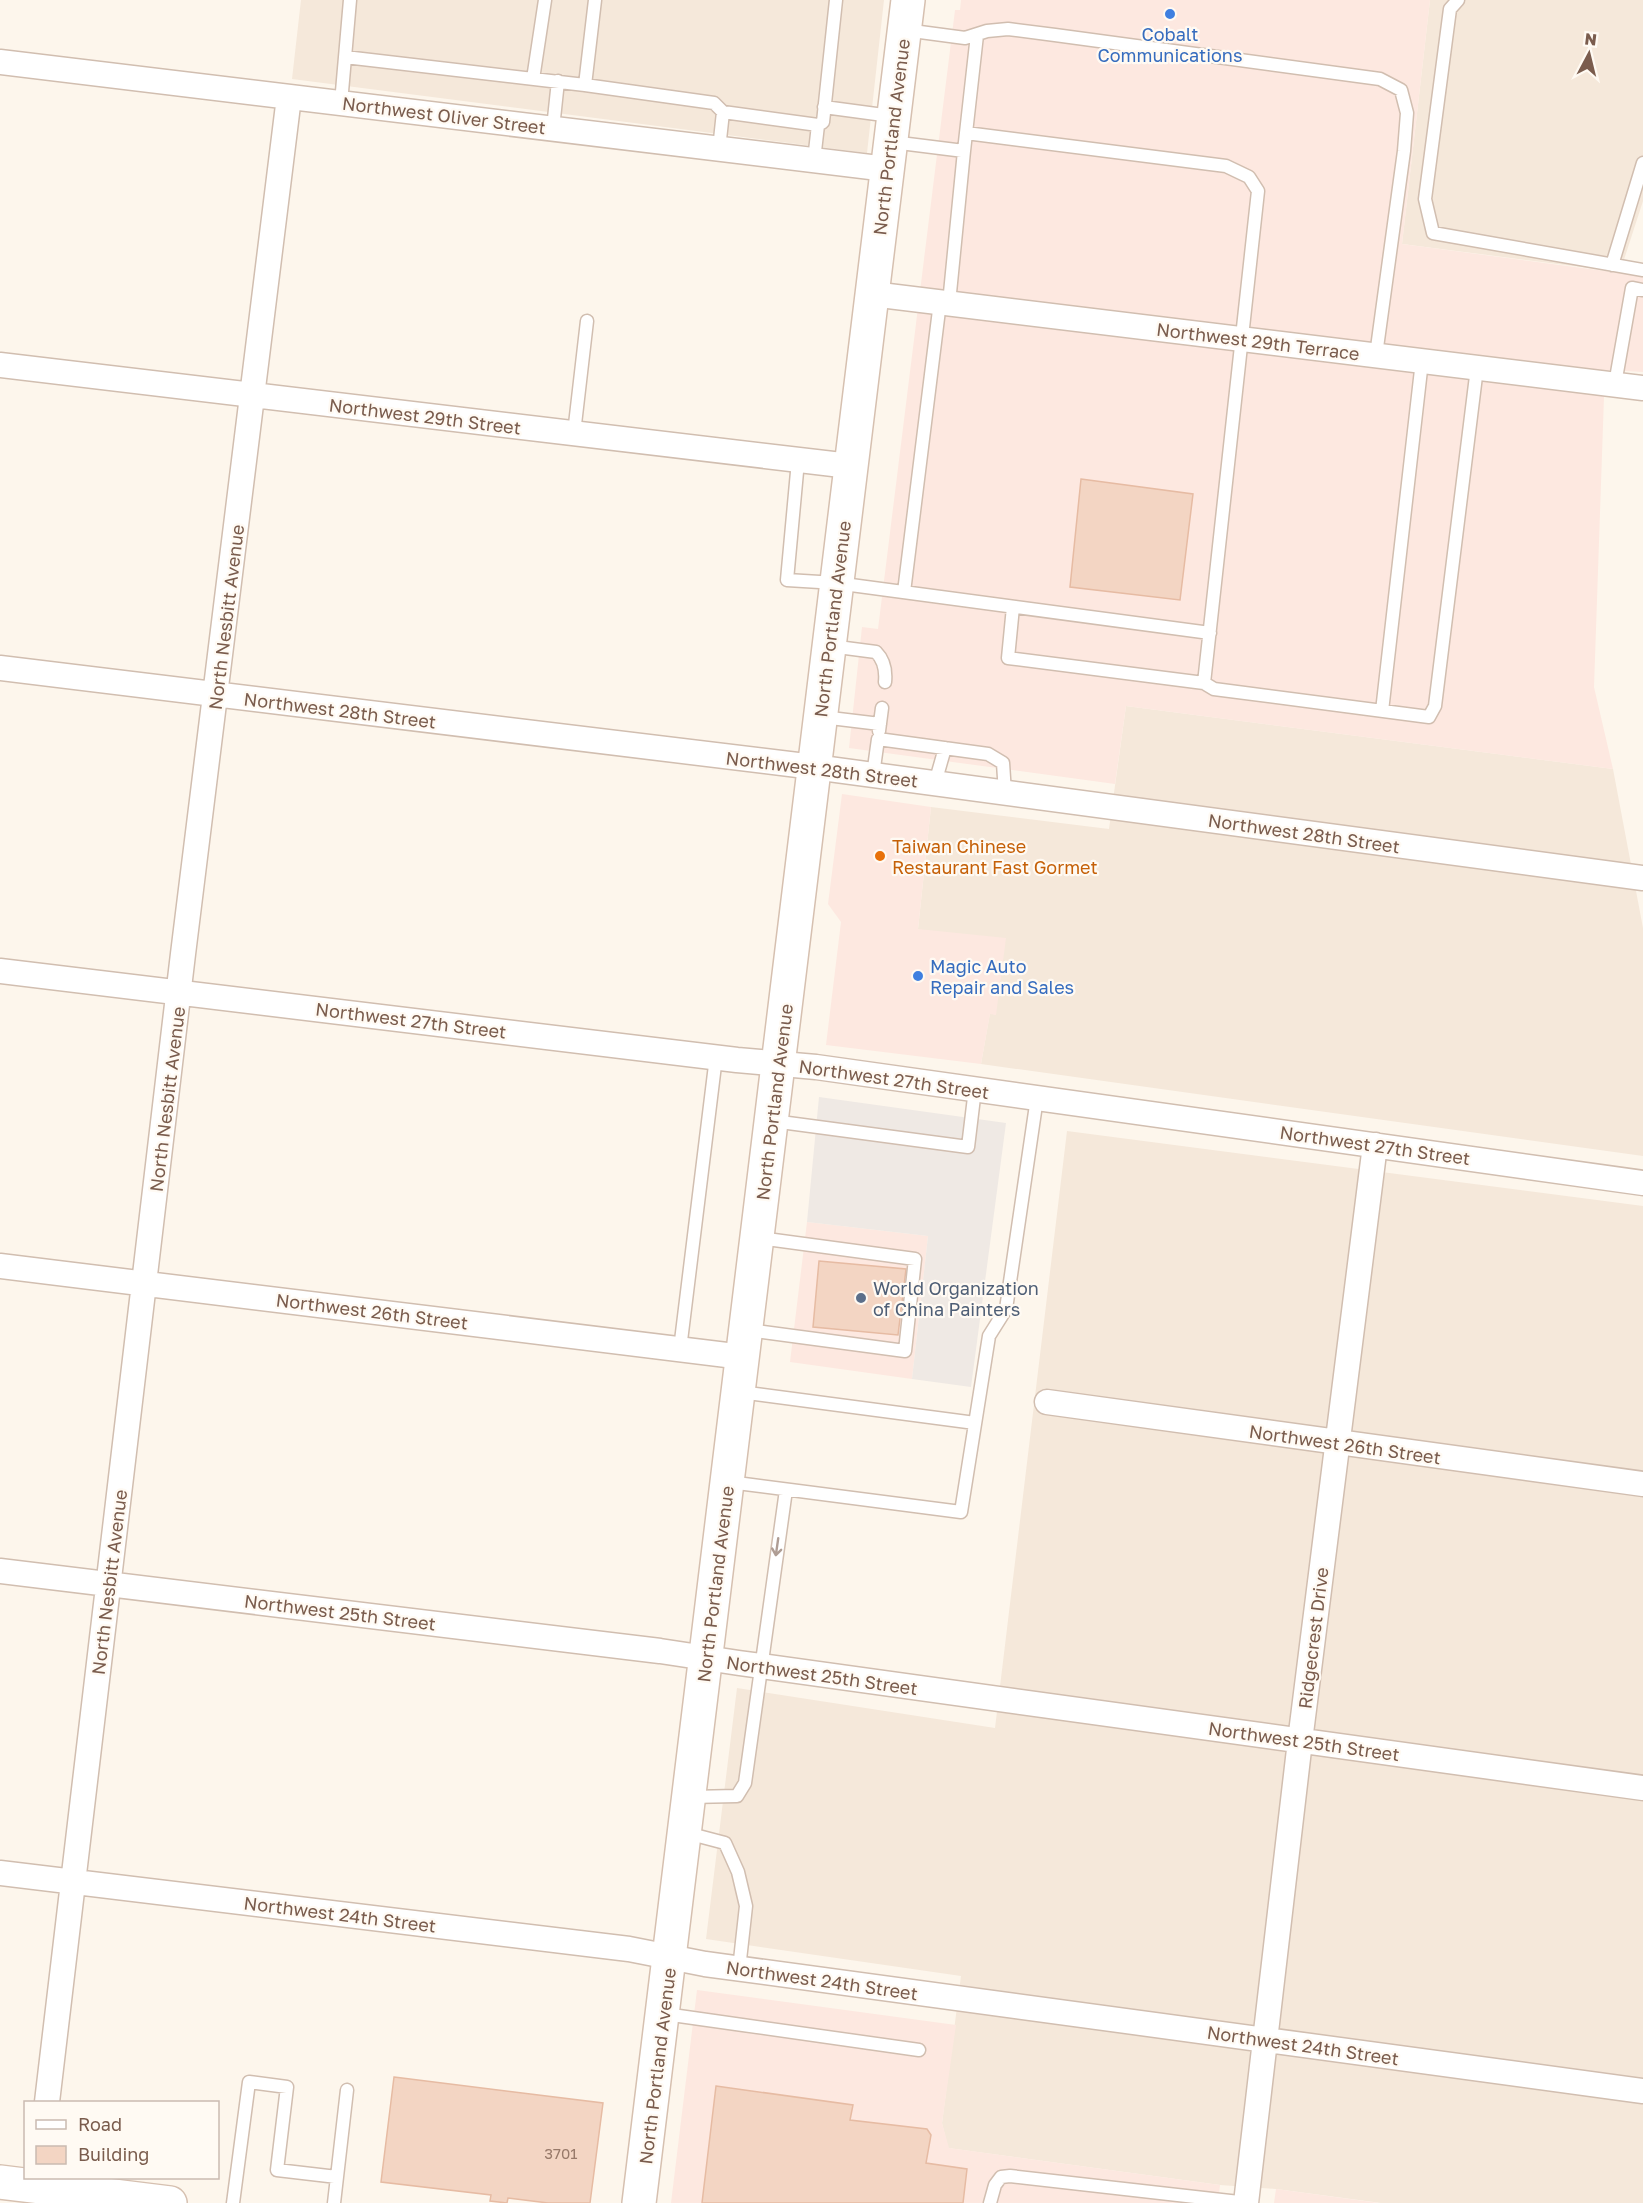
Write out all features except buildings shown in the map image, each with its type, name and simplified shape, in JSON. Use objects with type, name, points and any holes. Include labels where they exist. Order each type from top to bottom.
[{"type":"main road","name":"North Portland Avenue","points":[[639,2203],[906,15]]},
{"type":"main road","points":[[0,2182],[39,2189],[171,2203]]},
{"type":"street","name":"Northwest Oliver Street","points":[[0,62],[814,160],[890,143]]},
{"type":"street","name":"North Nesbitt Avenue","points":[[47,2101],[179,992],[289,97]]},
{"type":"street","name":"Northwest 29th Terrace","points":[[872,294],[1643,388]]},
{"type":"street","name":"Northwest 29th Street","points":[[0,365],[850,466]]},
{"type":"street","name":"Northwest 28th Street","points":[[0,668],[814,767],[1643,878]]},
{"type":"street","name":"Northwest 27th Street","points":[[0,970],[975,1089],[1643,1183]]},
{"type":"street","name":"Ridgecrest Drive","points":[[1248,2203],[1264,2040],[1375,1145]]},
{"type":"street","name":"Northwest 26th Street","points":[[0,1266],[680,1349],[745,1343]]},
{"type":"street","name":"Northwest 26th Street","points":[[1047,1402],[1643,1484]]},
{"type":"street","name":"Northwest 25th Street","points":[[0,1571],[648,1649],[1643,1788]]},
{"type":"street","name":"Northwest 24th Street","points":[[0,1873],[629,1949],[739,1969],[1643,2091]]},
{"type":"lane","points":[[341,103],[350,0]]},
{"type":"lane","points":[[533,79],[545,0]]},
{"type":"lane","points":[[585,85],[595,0]]},
{"type":"lane","points":[[345,57],[558,81],[714,103],[723,112],[818,125],[823,122],[836,0]]},
{"type":"lane","points":[[1458,0],[1450,9],[1425,199],[1434,233],[1643,270]]},
{"type":"lane","points":[[906,15],[965,38],[1008,29],[1380,79],[1401,90],[1407,112],[1405,141],[1376,355]]},
{"type":"lane","points":[[904,592],[964,151],[977,34]]},
{"type":"lane","points":[[553,128],[558,81]]},
{"type":"lane","points":[[824,107],[890,143],[964,151]]},
{"type":"lane","points":[[719,149],[723,112]]},
{"type":"lane","points":[[814,160],[818,125]]},
{"type":"lane","points":[[966,133],[1226,166],[1249,177],[1258,191],[1204,683]]},
{"type":"lane","points":[[1612,265],[1643,163]]},
{"type":"lane","points":[[1615,384],[1632,288],[1643,290]]},
{"type":"lane","points":[[574,434],[587,321]]},
{"type":"lane","points":[[1382,711],[1422,361]]},
{"type":"lane","points":[[1013,607],[1008,658],[1204,683],[1214,689],[1429,717],[1435,706],[1477,368]]},
{"type":"lane","points":[[798,461],[787,580],[836,583],[1210,633]]},
{"type":"lane","points":[[829,646],[876,652],[880,656],[886,673],[885,682]]},
{"type":"lane","points":[[873,776],[882,708]]},
{"type":"lane","points":[[820,717],[880,724]]},
{"type":"lane","points":[[878,739],[996,757],[1003,763],[1005,793]]},
{"type":"lane","points":[[935,783],[945,748]]},
{"type":"lane","points":[[680,1349],[716,1057]]},
{"type":"lane","points":[[772,1121],[968,1147],[975,1089]]},
{"type":"lane","points":[[728,1482],[961,1512],[988,1336],[1006,1309],[1037,1098]]},
{"type":"lane","points":[[745,1343],[905,1351],[915,1259],[758,1238]]},
{"type":"lane","points":[[739,1392],[975,1423]]},
{"type":"lane","points":[[689,1797],[736,1797],[745,1783],[786,1490]]},
{"type":"lane","points":[[685,1833],[725,1843],[738,1872],[746,1906],[739,1969]]},
{"type":"lane","points":[[663,2014],[920,2050]]},
{"type":"lane","points":[[233,2203],[249,2082],[287,2087],[277,2170],[337,2177]]},
{"type":"lane","points":[[334,2203],[347,2090]]},
{"type":"lane","points":[[990,2203],[995,2185],[1001,2177],[1010,2176],[1209,2201],[1248,2203]]},
{"type":"shaded area","points":[[301,0],[884,0],[867,153],[292,79]]},
{"type":"shaded area","points":[[961,0],[1430,0],[1402,244],[1643,276],[1643,372],[1609,370],[1604,397],[1594,687],[1613,769],[1126,706],[1115,784],[849,748],[862,627],[878,629],[955,10],[960,10]]},
{"type":"shaded area","points":[[1430,0],[1643,0],[1643,201],[1620,272],[1402,244]]},
{"type":"shaded area","points":[[1126,706],[1613,769],[1643,928],[1643,1156],[981,1064],[990,1013],[996,1015],[918,929],[931,807],[1109,829]]},
{"type":"shaded area","name":"Magic Auto Repair and Sales","points":[[842,794],[931,807],[918,929],[1006,938],[996,1015],[990,1014],[981,1064],[826,1045],[841,922],[828,904]]},
{"type":"shaded area","points":[[819,1097],[1006,1123],[971,1387],[912,1379],[928,1236],[807,1222]]},
{"type":"shaded area","points":[[1067,1131],[1643,1206],[1643,2203],[1381,2203],[1276,2189],[1220,2185],[948,2148],[942,2123],[961,1976],[706,1939],[737,1688],[995,1728]]},
{"type":"shaded area","points":[[807,1222],[928,1236],[912,1379],[790,1362]]},
{"type":"shaded area","points":[[697,1990],[956,2025],[942,2123],[949,2148],[1220,2185],[1218,2203],[671,2203]]},
{"type":"shaded area","points":[[1276,2189],[1379,2203],[1274,2203]]},
{"type":"place","name":"Cobalt Communications","points":[[1170,14]]},
{"type":"place","name":"Taiwan Chinese Restaurant Fast Gormet","points":[[880,856]]},
{"type":"place","name":"Magic Auto Repair and Sales","points":[[918,976]]},
{"type":"place","name":"World Organization of China Painters","points":[[861,1298]]}]
